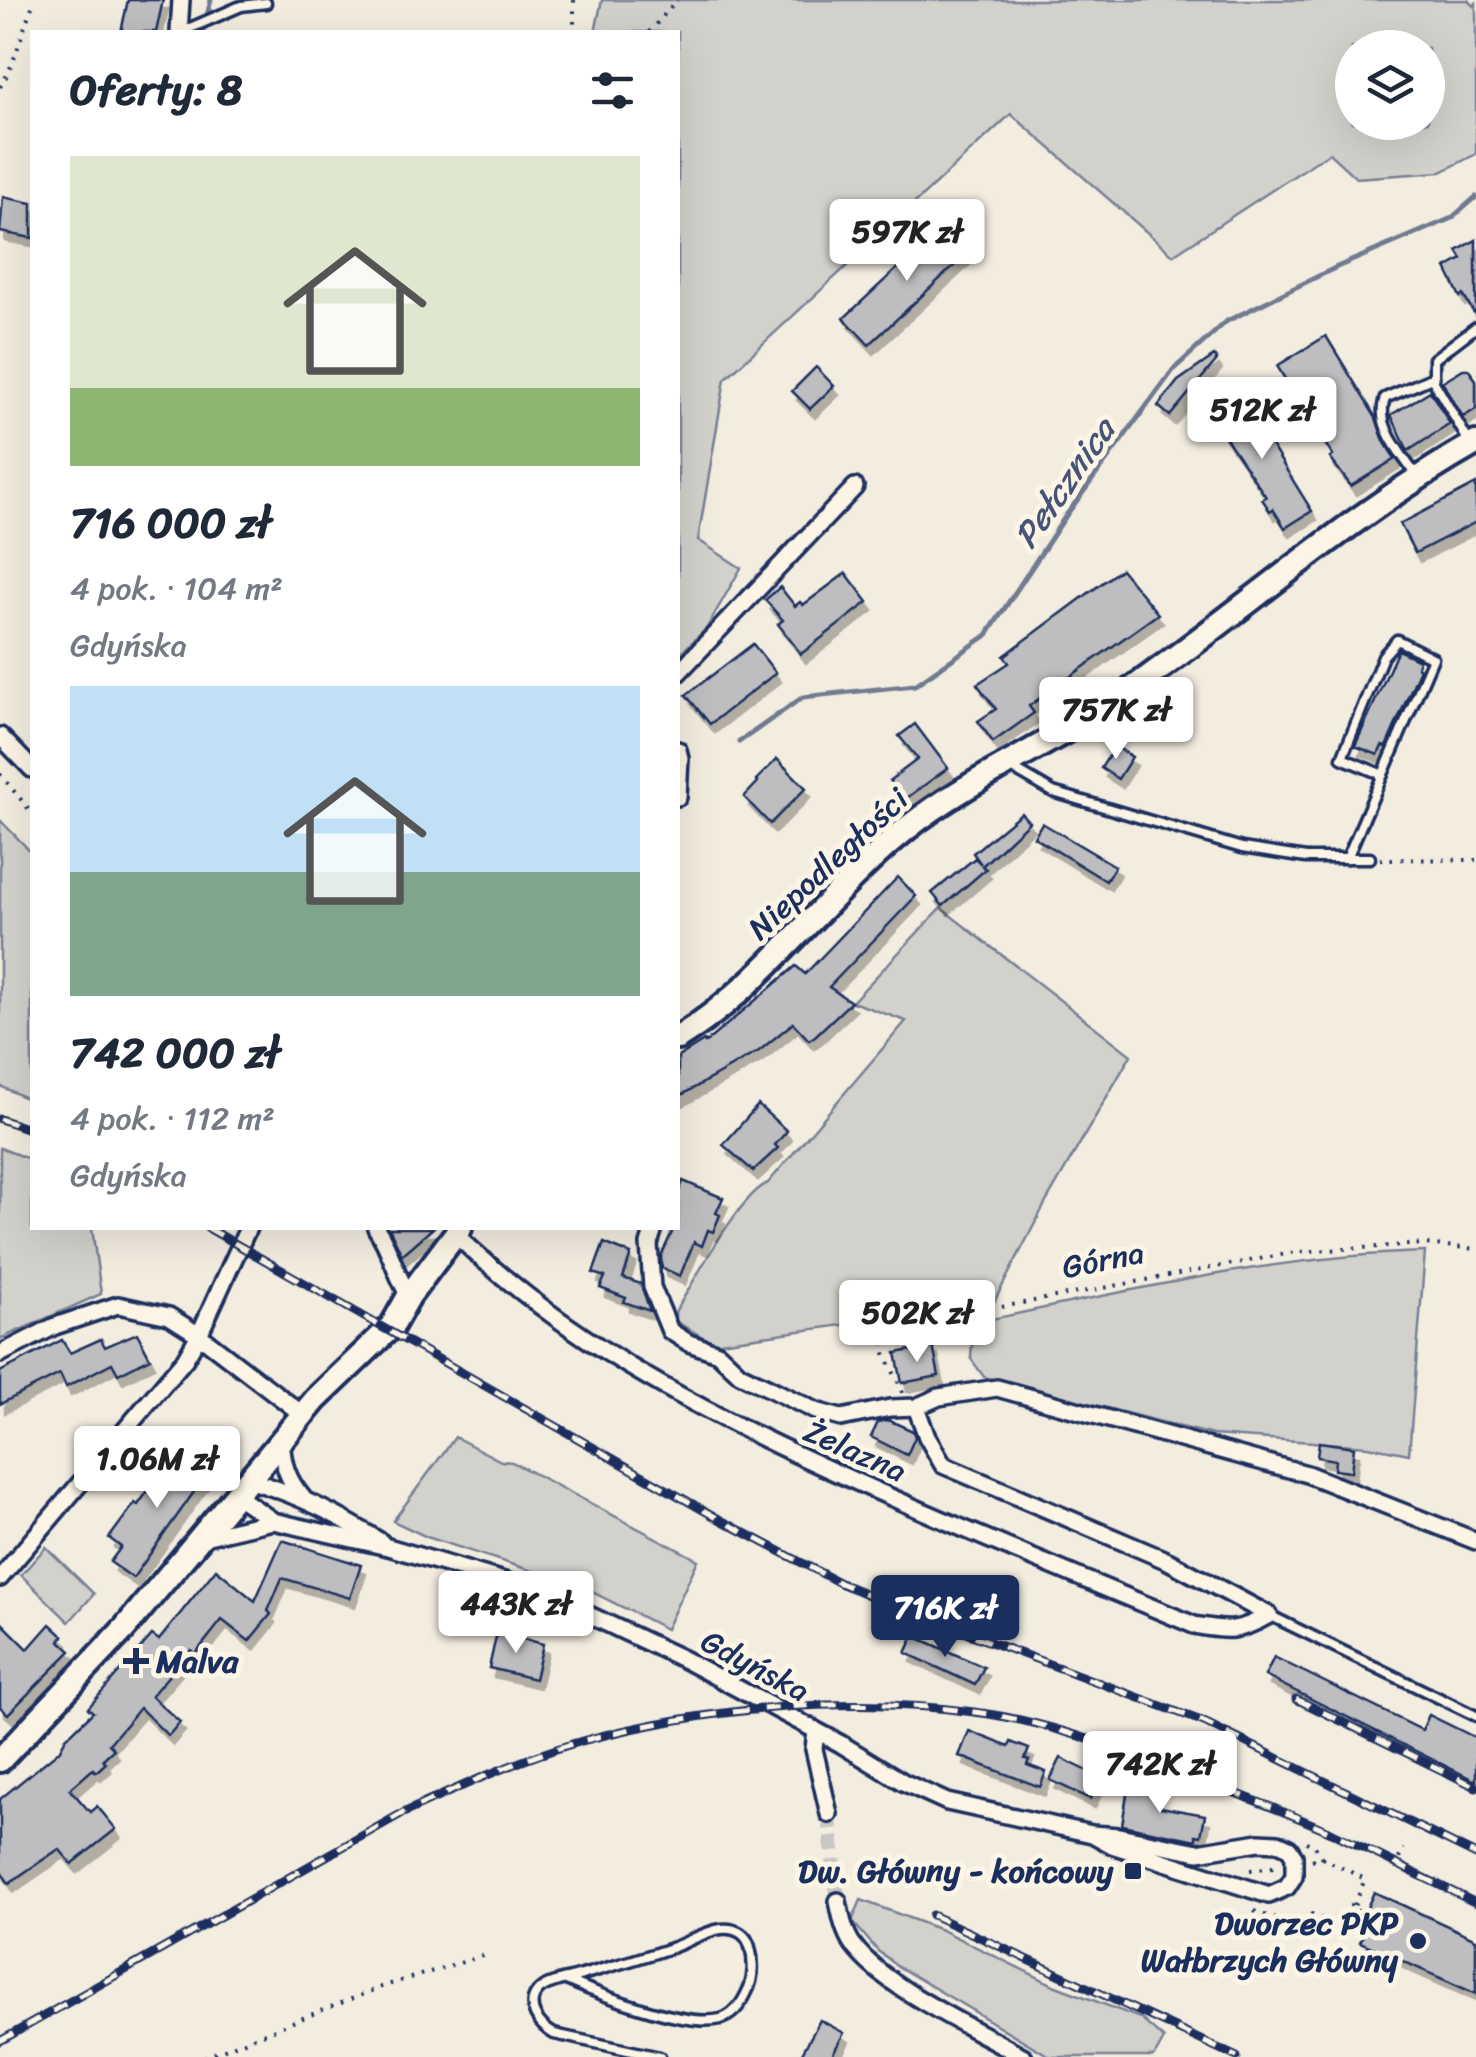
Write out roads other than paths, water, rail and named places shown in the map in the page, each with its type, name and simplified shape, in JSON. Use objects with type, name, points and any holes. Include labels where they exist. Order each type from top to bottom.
[{"type":"main road","name":"Niepodległości","points":[[680,1037],[724,1008],[838,892],[934,808],[1126,693],[1317,546],[1474,444]]},
{"type":"main road","points":[[0,1760],[124,1630],[302,1414],[392,1326],[409,1296],[458,1231]]},
{"type":"street","points":[[180,30],[181,0]]},
{"type":"street","points":[[680,671],[854,486]]},
{"type":"street","points":[[0,736],[30,766]]},
{"type":"street","points":[[0,1578],[185,1359],[247,1230]]},
{"type":"street","points":[[377,1230],[409,1296]]},
{"type":"street","points":[[653,1230],[649,1244],[652,1287],[670,1331],[689,1344],[718,1353],[740,1374],[816,1411],[842,1418],[890,1408],[916,1408],[943,1465],[1168,1561],[1269,1615]]},
{"type":"street","name":"Żelazna","points":[[458,1231],[530,1300],[629,1367],[695,1405],[795,1454],[1194,1626],[1246,1629],[1269,1615]]},
{"type":"street","points":[[0,1354],[55,1326],[118,1305],[169,1316],[302,1414]]},
{"type":"street","name":"Żelazna","points":[[916,1408],[939,1398],[997,1388],[1306,1474],[1476,1541]]},
{"type":"street","points":[[281,1440],[283,1467],[305,1501]]},
{"type":"street","name":"Gdyńska","points":[[242,1488],[305,1501],[347,1520],[388,1547]]},
{"type":"street","name":"Gdyńska","points":[[242,1488],[273,1522]]},
{"type":"street","name":"Gdyńska","points":[[200,1538],[273,1522],[388,1547],[538,1591],[684,1659],[903,1782],[947,1802],[1198,1852],[1259,1842],[1278,1843],[1289,1848],[1294,1856],[1294,1876],[1286,1887],[1269,1895],[1112,1845],[1094,1834]]},
{"type":"street","points":[[816,1730],[814,1749],[829,1814]]},
{"type":"street","points":[[838,1901],[852,1943],[870,1964],[907,1990],[1024,2057]]},
{"type":"lane","points":[[184,30],[241,6],[266,3]]},
{"type":"lane","points":[[1474,444],[1434,382],[1434,359],[1476,327]]},
{"type":"lane","points":[[1418,477],[1383,423],[1380,410],[1385,398],[1434,376]]},
{"type":"lane","points":[[1348,858],[1433,658],[1397,640],[1383,656],[1342,758],[1383,775]]},
{"type":"lane","points":[[1006,765],[1053,792],[1242,848],[1306,858],[1370,858]]},
{"type":"lane","points":[[1269,1615],[1476,1716]]},
{"type":"lane","points":[[566,1980],[611,1999],[690,2019],[723,2018],[741,2005],[750,1986],[750,1941],[739,1930],[722,1929],[540,1988],[534,2013],[554,2034],[660,2057]]},
{"type":"waterway","points":[[204,30],[211,0]]},
{"type":"waterway","name":"Pełcznica","points":[[739,742],[803,697],[915,685],[987,635],[1067,514],[1174,369],[1227,321],[1337,267],[1452,218],[1476,197]]},
{"type":"tunnel","points":[[829,1814],[838,1901]]},
{"type":"railway","points":[[0,1119],[30,1129]]},
{"type":"railway","points":[[212,1230],[719,1519],[840,1583],[1204,1722],[1476,1855]]},
{"type":"railway","points":[[1296,1699],[1476,1787]]},
{"type":"railway","points":[[0,2041],[399,1815],[489,1774],[559,1748],[628,1730],[776,1708],[926,1707],[1046,1727],[1117,1749],[1291,1815],[1476,1903]]},
{"type":"railway","points":[[932,1915],[1237,2057]]},
{"type":"place","name":"Malva","points":[[136,1661]]},
{"type":"place","name":"Dw. Główny - końcowy","points":[[1133,1871]]},
{"type":"place","name":"Dworzec PKP Wałbrzych Główny","points":[[1418,1941]]}]
